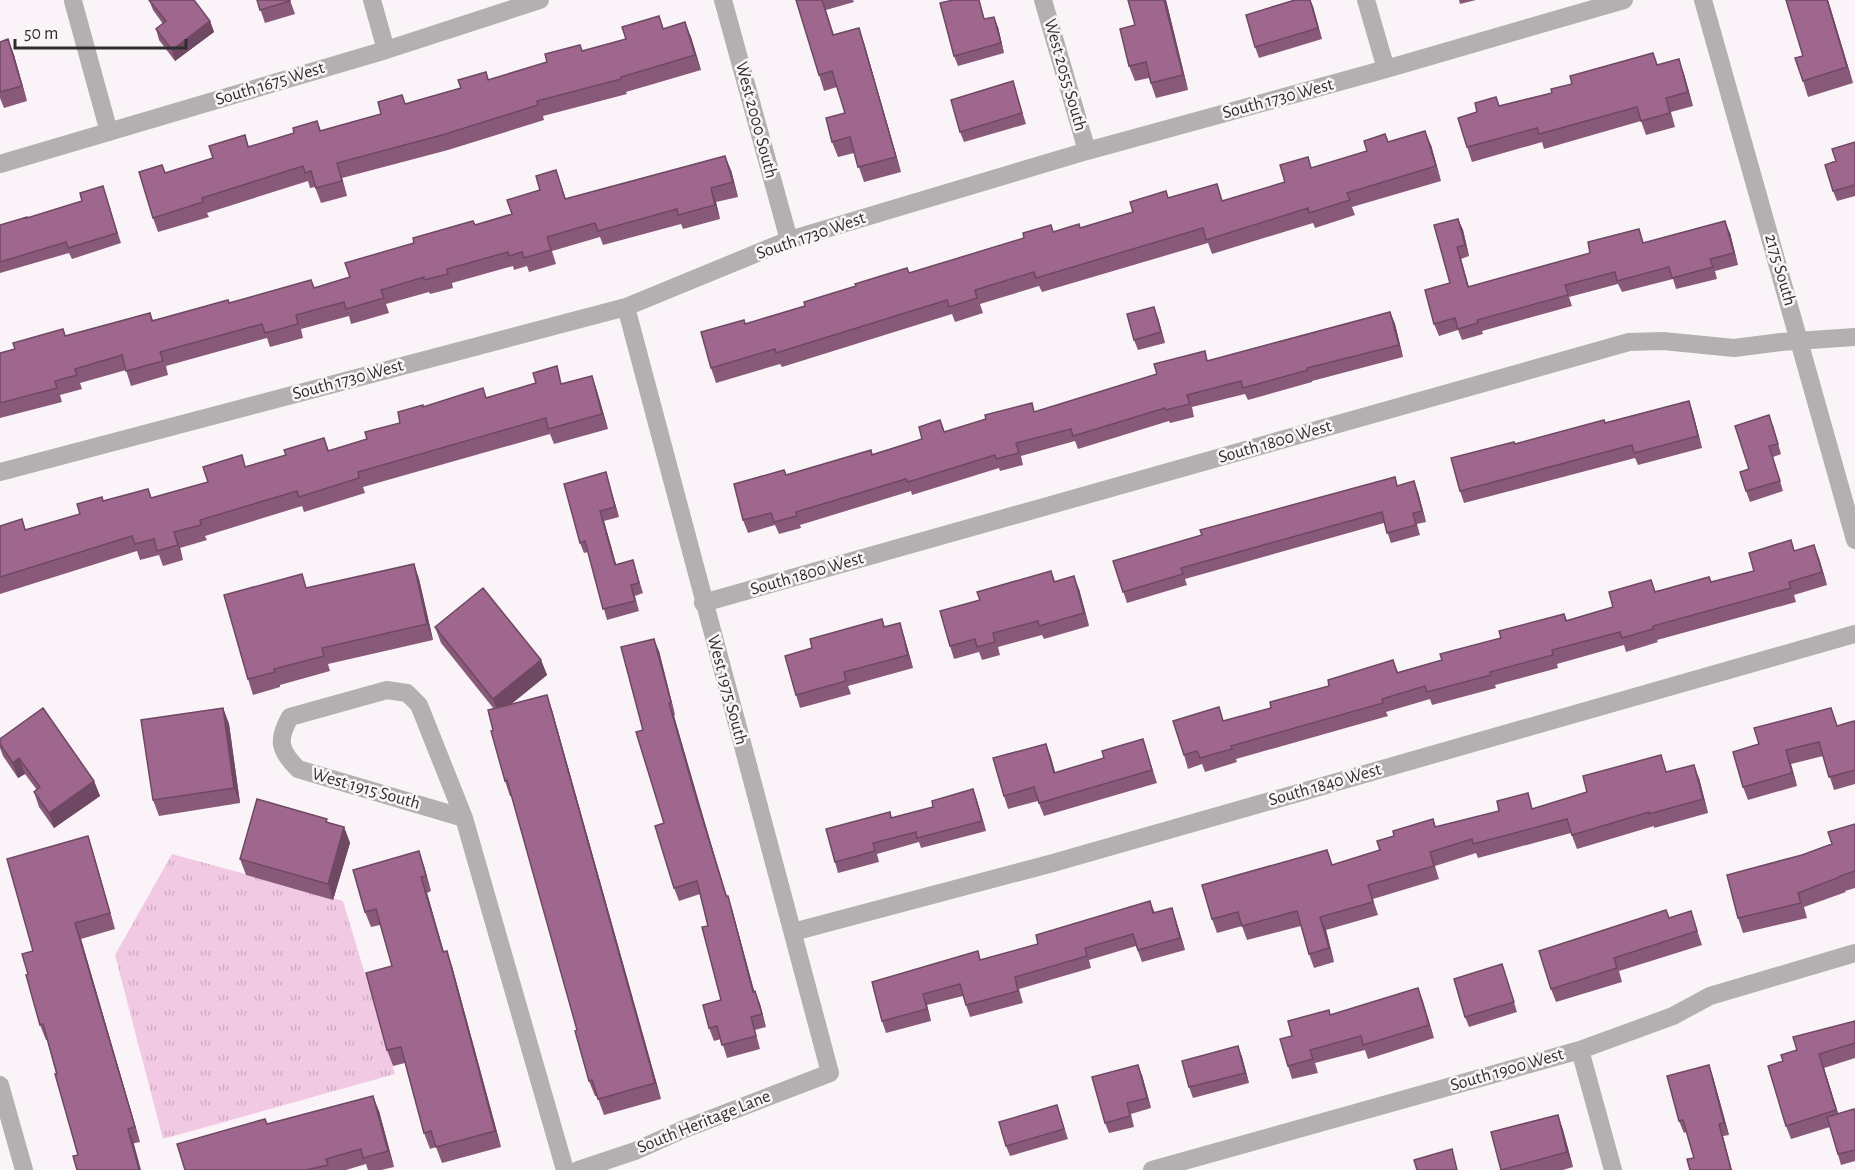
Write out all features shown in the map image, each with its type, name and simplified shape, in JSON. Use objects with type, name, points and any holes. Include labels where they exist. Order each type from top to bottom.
[{"type":"street","points":[[372,0],[386,50]]},
{"type":"street","name":"South 1675 West","points":[[0,164],[386,50],[540,0]]},
{"type":"street","name":"West 2000 South","points":[[723,0],[789,240]]},
{"type":"street","name":"West 2055 South","points":[[1043,0],[1087,150]]},
{"type":"street","points":[[1366,0],[1386,69]]},
{"type":"street","name":"South 1730 West","points":[[0,472],[626,307],[789,240],[1087,150],[1386,69],[1624,0]]},
{"type":"street","name":"2175 South","points":[[1703,0],[1855,540]]},
{"type":"street","points":[[73,1],[109,132]]},
{"type":"street","name":"West 1975 South","points":[[626,307],[830,1073]]},
{"type":"street","name":"South 1800 West","points":[[703,603],[1629,342],[1663,341],[1734,348],[1855,337]]},
{"type":"street","name":"South 1840 West","points":[[793,932],[1053,863],[1855,633]]},
{"type":"street","name":"West 1915 South","points":[[464,818],[298,769],[286,756],[282,747],[281,733],[290,717],[387,690],[406,693],[419,705],[464,818],[565,1170]]},
{"type":"street","name":"South 1900 West","points":[[1152,1170],[1580,1050],[1673,1016],[1710,996],[1855,953]]},
{"type":"street","points":[[1580,1050],[1612,1170]]},
{"type":"street","name":"South Heritage Lane","points":[[578,1170],[635,1150],[830,1073]]},
{"type":"street","points":[[0,1085],[24,1170]]},
{"type":"green space","points":[[172,854],[343,901],[395,1074],[163,1139],[115,955]]},
{"type":"building","points":[[149,0],[194,0],[210,21],[172,50],[156,29],[166,21]]},
{"type":"building","points":[[257,0],[290,0],[290,1],[260,10]]},
{"type":"building","points":[[796,0],[822,0],[833,35],[859,28],[896,157],[858,167],[850,137],[832,142],[826,118],[845,113],[832,71],[819,75]]},
{"type":"building","points":[[953,0],[979,0],[984,19],[994,17],[1001,43],[954,56],[940,3]]},
{"type":"building","points":[[1128,0],[1164,0],[1183,75],[1151,83],[1146,62],[1129,66],[1120,29],[1135,25]]},
{"type":"building","points":[[1295,0],[1310,0],[1318,28],[1255,47],[1246,15]]},
{"type":"building","points":[[1786,0],[1827,0],[1847,67],[1803,81],[1795,58],[1803,56]]},
{"type":"building","points":[[659,16],[663,29],[685,22],[695,55],[621,77],[621,79],[537,101],[538,105],[442,135],[337,163],[342,181],[316,188],[311,171],[305,173],[303,166],[202,198],[203,202],[153,218],[139,172],[162,165],[165,173],[213,158],[209,146],[245,135],[248,147],[294,133],[293,128],[317,121],[320,131],[381,114],[378,102],[402,95],[405,104],[461,88],[458,80],[486,72],[488,80],[547,62],[545,54],[580,45],[582,51],[626,39],[622,27]]},
{"type":"building","points":[[8,39],[22,86],[0,92],[0,42]]},
{"type":"building","points":[[1653,53],[1657,65],[1679,59],[1688,92],[1666,98],[1670,113],[1641,121],[1637,107],[1539,134],[1537,128],[1467,147],[1458,118],[1477,112],[1475,103],[1496,97],[1499,106],[1552,93],[1551,89],[1572,84],[1570,76]]},
{"type":"building","points":[[1013,81],[1022,113],[960,132],[951,100]]},
{"type":"building","points":[[1425,131],[1436,166],[1347,193],[1350,200],[1309,213],[1308,208],[1206,240],[1203,228],[1036,278],[1034,272],[975,290],[977,298],[949,307],[947,300],[776,353],[775,349],[711,368],[701,332],[744,320],[745,324],[805,306],[804,302],[856,286],[855,284],[907,268],[909,273],[1024,238],[1023,233],[1051,225],[1053,232],[1079,224],[1080,228],[1133,212],[1130,202],[1166,191],[1168,198],[1217,184],[1222,201],[1285,182],[1280,165],[1308,157],[1311,168],[1367,151],[1364,141],[1385,134],[1388,142]]},
{"type":"building","points":[[1855,142],[1855,185],[1833,191],[1825,165],[1836,161],[1832,149]]},
{"type":"building","points":[[725,156],[733,182],[711,188],[715,205],[678,215],[677,209],[598,231],[595,223],[547,237],[551,250],[524,258],[522,252],[509,256],[508,252],[447,269],[448,274],[424,280],[424,277],[381,290],[384,298],[346,309],[344,302],[296,315],[298,324],[265,333],[262,324],[160,352],[163,361],[126,371],[122,355],[75,369],[77,375],[55,381],[57,388],[0,403],[0,353],[15,349],[13,343],[63,329],[65,336],[150,313],[152,321],[311,280],[314,288],[350,277],[345,263],[414,243],[413,238],[473,221],[475,225],[512,214],[507,200],[540,190],[536,176],[556,170],[565,199]]},
{"type":"building","points":[[103,186],[117,233],[68,248],[66,242],[0,262],[0,225],[82,201],[80,193]]},
{"type":"building","points":[[1458,219],[1465,245],[1457,247],[1468,287],[1590,253],[1588,242],[1639,229],[1643,243],[1725,221],[1734,253],[1710,259],[1713,267],[1672,278],[1669,267],[1617,281],[1615,272],[1565,285],[1568,295],[1477,320],[1478,323],[1458,329],[1455,318],[1434,324],[1425,290],[1450,283],[1434,225]]},
{"type":"building","points":[[1154,307],[1161,332],[1134,340],[1127,314]]},
{"type":"building","points":[[1390,312],[1399,345],[1307,368],[1308,370],[1243,388],[1241,381],[1187,395],[1190,404],[1166,410],[1165,408],[1073,436],[1071,429],[1016,443],[1019,453],[996,459],[995,455],[908,482],[906,479],[796,512],[797,516],[774,522],[771,513],[743,520],[734,484],[784,470],[786,475],[871,450],[872,455],[922,439],[919,427],[940,420],[944,432],[986,419],[985,415],[1032,403],[1034,412],[1157,374],[1154,364],[1205,351],[1207,361]]},
{"type":"building","points":[[557,366],[561,384],[592,376],[602,414],[548,429],[546,418],[358,472],[359,478],[299,497],[297,491],[200,520],[201,525],[174,532],[178,545],[157,551],[154,539],[135,544],[132,536],[0,577],[0,526],[22,519],[25,530],[80,514],[77,504],[102,497],[103,501],[148,489],[151,498],[208,482],[203,467],[242,455],[245,467],[286,455],[284,450],[324,438],[328,451],[367,439],[365,432],[400,423],[398,412],[423,405],[423,407],[483,388],[486,398],[536,383],[533,373]]},
{"type":"building","points":[[1689,401],[1698,436],[1634,453],[1632,445],[1460,491],[1451,458],[1514,442],[1515,444],[1604,420],[1605,423]]},
{"type":"building","points":[[1769,415],[1778,444],[1769,446],[1780,481],[1746,491],[1740,472],[1749,469],[1735,426]]},
{"type":"building","points":[[606,472],[615,507],[600,511],[615,565],[633,560],[639,583],[631,585],[635,601],[603,609],[585,541],[580,543],[564,484]]},
{"type":"building","points":[[1395,477],[1397,486],[1414,481],[1422,511],[1413,513],[1416,525],[1387,533],[1382,512],[1181,568],[1183,574],[1123,592],[1113,561],[1202,535],[1200,530]]},
{"type":"building","points":[[1791,540],[1794,551],[1814,545],[1822,572],[1789,582],[1791,588],[1653,626],[1653,629],[1622,638],[1620,632],[1552,650],[1553,655],[1427,692],[1425,686],[1382,699],[1383,703],[1231,746],[1232,749],[1200,758],[1197,751],[1184,755],[1173,721],[1219,707],[1223,721],[1271,708],[1270,702],[1329,686],[1328,680],[1393,660],[1397,673],[1442,660],[1440,654],[1501,638],[1499,631],[1564,614],[1566,621],[1613,607],[1609,592],[1651,580],[1655,592],[1709,577],[1711,582],[1754,571],[1749,553]]},
{"type":"building","points":[[414,564],[427,624],[322,648],[324,656],[274,669],[275,672],[248,679],[224,595],[302,574],[306,588]]},
{"type":"building","points":[[1051,571],[1054,582],[1074,576],[1084,613],[1039,626],[1038,621],[993,633],[995,642],[977,647],[975,639],[950,646],[940,611],[980,600],[977,592]]},
{"type":"building","points":[[483,588],[541,660],[493,699],[435,627]]},
{"type":"building","points":[[882,619],[884,627],[900,623],[908,655],[844,672],[846,681],[796,695],[785,656],[812,648],[810,639]]},
{"type":"building","points":[[654,639],[694,791],[726,896],[728,896],[753,992],[755,991],[762,1014],[751,1017],[756,1036],[722,1045],[717,1026],[709,1028],[703,1005],[721,1000],[702,927],[708,926],[697,881],[674,888],[655,826],[664,823],[636,732],[643,730],[621,647]]},
{"type":"building","points":[[547,695],[655,1083],[598,1099],[592,1080],[589,1081],[575,1031],[577,1030],[507,780],[505,781],[491,731],[493,730],[488,710]]},
{"type":"building","points":[[43,708],[94,781],[49,813],[34,792],[40,787],[19,758],[13,763],[0,744],[0,739]]},
{"type":"building","points":[[223,708],[234,788],[153,800],[141,720]]},
{"type":"building","points":[[1831,708],[1837,726],[1854,721],[1855,770],[1829,777],[1819,742],[1786,750],[1792,773],[1743,787],[1733,752],[1759,744],[1754,728]]},
{"type":"building","points":[[1143,739],[1152,770],[1039,803],[1034,787],[1004,796],[993,758],[1046,744],[1054,773],[1104,758],[1102,751]]},
{"type":"building","points":[[1661,755],[1666,772],[1694,765],[1703,799],[1572,835],[1567,819],[1473,844],[1472,839],[1430,852],[1434,866],[1368,885],[1373,902],[1320,917],[1329,948],[1309,954],[1297,911],[1242,926],[1238,912],[1212,919],[1202,885],[1327,850],[1332,865],[1380,850],[1377,841],[1394,836],[1393,831],[1433,819],[1435,827],[1499,811],[1497,801],[1528,793],[1532,809],[1587,792],[1583,776]]},
{"type":"building","points":[[973,789],[982,821],[917,838],[916,832],[873,843],[875,851],[835,862],[826,829],[890,812],[891,818],[933,807],[932,801]]},
{"type":"building","points":[[257,799],[327,819],[326,822],[344,827],[328,884],[240,859]]},
{"type":"building","points":[[1855,824],[1855,871],[1798,893],[1801,903],[1738,918],[1727,875],[1802,855],[1832,844],[1828,832]]},
{"type":"building","points":[[88,836],[110,913],[75,923],[135,1127],[128,1129],[139,1170],[77,1170],[73,1156],[78,1155],[55,1074],[57,1074],[26,975],[28,974],[22,954],[33,951],[7,859]]},
{"type":"building","points":[[419,851],[426,876],[421,877],[443,952],[447,951],[495,1131],[436,1147],[431,1131],[424,1133],[401,1047],[387,1050],[366,973],[392,966],[376,909],[365,912],[353,870]]},
{"type":"building","points":[[1150,901],[1153,913],[1172,908],[1180,938],[1138,950],[1133,934],[1085,948],[1087,956],[1015,977],[1018,991],[966,1005],[960,984],[923,994],[927,1009],[882,1021],[872,982],[978,951],[980,960],[1038,944],[1036,935]]},
{"type":"building","points":[[1666,910],[1669,918],[1691,911],[1697,931],[1614,958],[1617,968],[1551,989],[1539,951]]},
{"type":"building","points":[[1502,964],[1514,1002],[1465,1017],[1454,979]]},
{"type":"building","points":[[1418,988],[1429,1025],[1363,1045],[1361,1036],[1310,1050],[1313,1059],[1288,1066],[1280,1039],[1292,1036],[1288,1021],[1329,1010],[1330,1015]]},
{"type":"building","points":[[1855,1021],[1855,1043],[1819,1054],[1836,1110],[1786,1126],[1768,1066],[1783,1061],[1781,1055],[1797,1050],[1793,1037]]},
{"type":"building","points":[[1238,1046],[1245,1073],[1189,1087],[1182,1061]]},
{"type":"building","points":[[1138,1065],[1147,1098],[1127,1103],[1130,1116],[1105,1123],[1092,1077]]},
{"type":"building","points":[[1709,1065],[1724,1123],[1719,1124],[1731,1170],[1690,1170],[1687,1159],[1694,1158],[1683,1120],[1679,1121],[1667,1076]]},
{"type":"building","points":[[373,1096],[388,1151],[363,1158],[361,1149],[326,1159],[328,1165],[306,1170],[185,1170],[177,1144],[265,1119],[267,1124]]},
{"type":"building","points":[[1057,1105],[1064,1129],[1006,1146],[999,1122]]},
{"type":"building","points":[[1854,1109],[1855,1150],[1838,1154],[1827,1117]]},
{"type":"building","points":[[1558,1115],[1567,1152],[1501,1170],[1491,1132]]},
{"type":"building","points":[[1452,1149],[1457,1170],[1417,1170],[1414,1160]]}]
